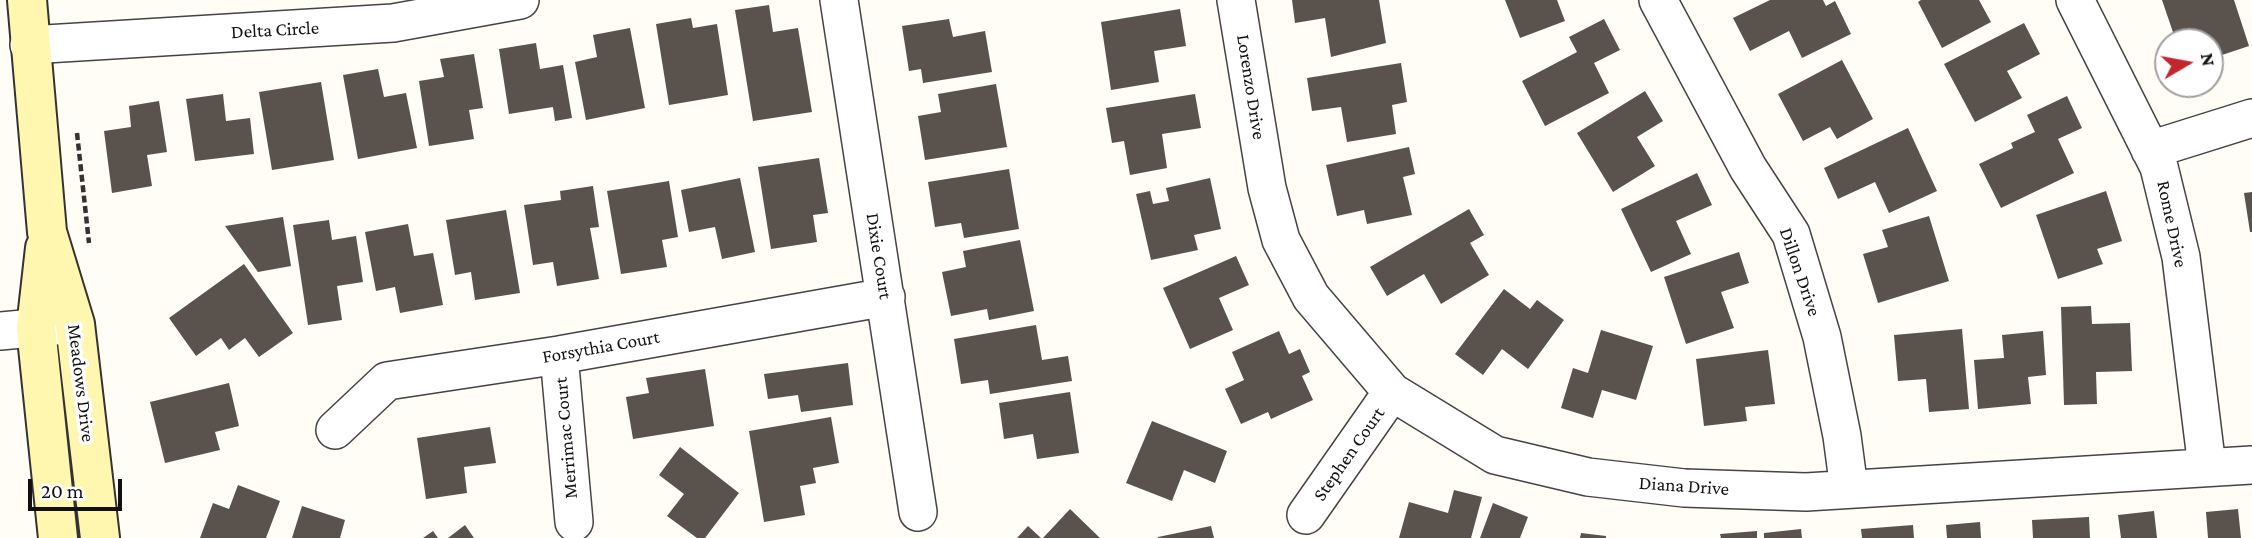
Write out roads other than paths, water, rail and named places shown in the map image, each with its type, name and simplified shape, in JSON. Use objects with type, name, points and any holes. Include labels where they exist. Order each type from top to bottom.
[{"type":"street","name":"Meadows Drive","points":[[27,0],[47,232],[75,324],[100,538]]},
{"type":"street","name":"Delta Circle","points":[[29,44],[394,23],[520,0]]},
{"type":"street","name":"Dixie Court","points":[[839,0],[918,512]]},
{"type":"street","name":"Lorenzo Drive","points":[[1236,0],[1265,175]]},
{"type":"street","name":"Dillon Drive","points":[[1658,0],[1748,168],[1791,234],[1822,337],[1842,436],[1849,489]]},
{"type":"street","name":"Rome Drive","points":[[2075,0],[2159,167],[2181,257],[2207,467]]},
{"type":"street","points":[[2150,150],[2252,118]]},
{"type":"street","name":"Diana Drive","points":[[1265,175],[1281,240],[1311,297],[1392,392],[1495,455],[1588,477],[1685,488],[1806,492],[2252,465]]},
{"type":"street","name":"Meadows Drive","points":[[47,232],[18,330],[58,538]]},
{"type":"street","name":"Forsythia Court","points":[[335,430],[387,381],[559,355],[886,297]]},
{"type":"street","points":[[18,330],[75,324]]},
{"type":"street","name":"Merrimac Court","points":[[559,355],[574,522]]},
{"type":"street","name":"Stephen Court","points":[[1306,515],[1392,392]]}]
